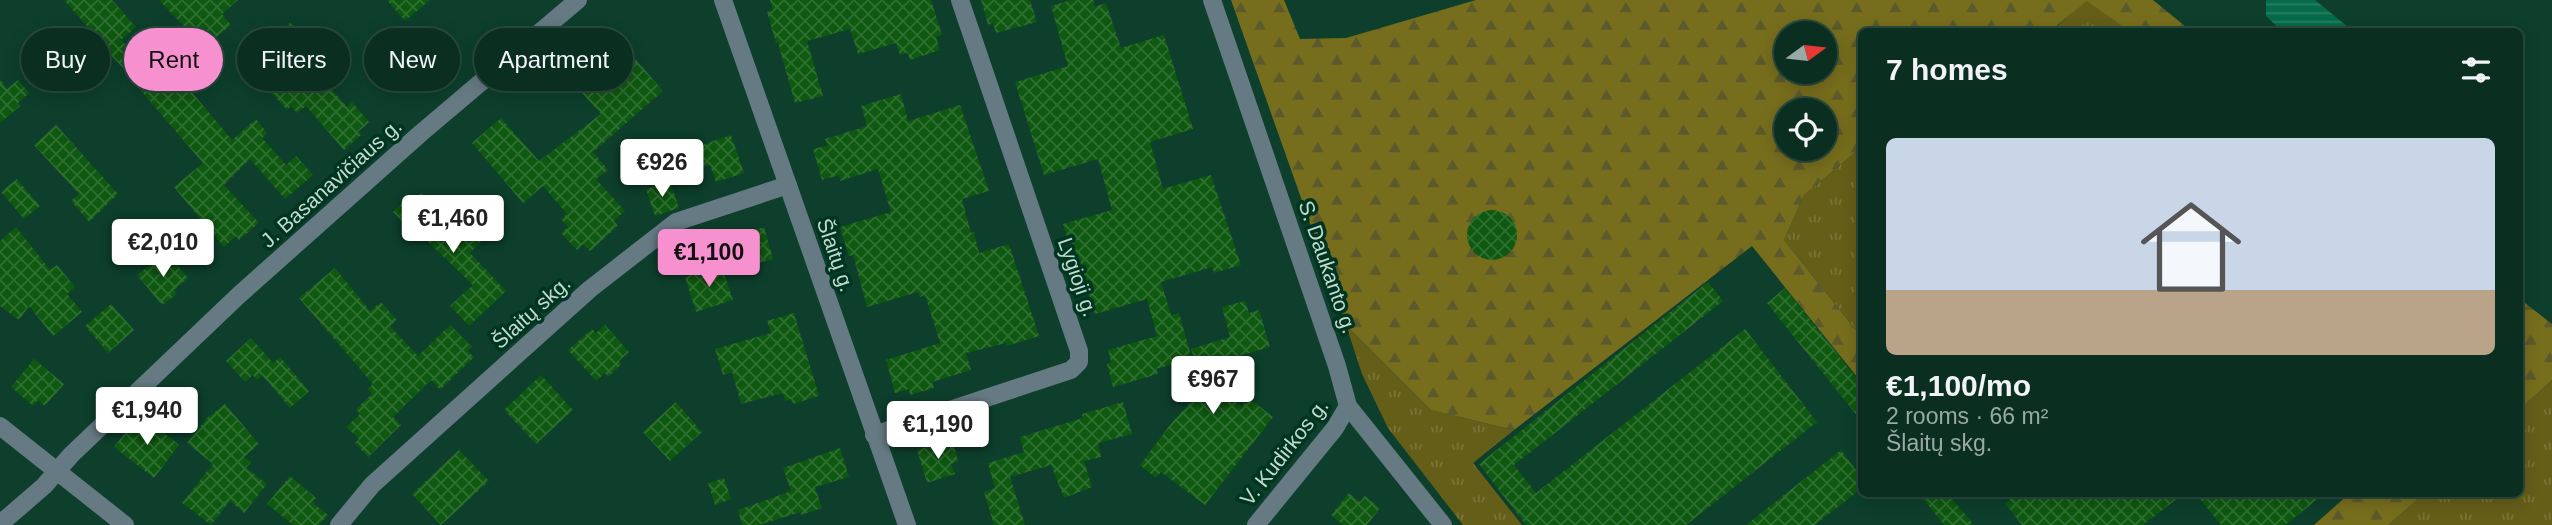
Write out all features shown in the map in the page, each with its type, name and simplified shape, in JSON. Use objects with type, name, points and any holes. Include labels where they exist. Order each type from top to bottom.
[{"type":"street","name":"J. Basanavičiaus g.","points":[[0,524],[58,472],[71,456],[249,286],[421,133],[578,0]]},
{"type":"street","name":"Šlaitų g.","points":[[723,0],[907,525]]},
{"type":"street","name":"Lygioji g.","points":[[874,435],[1071,370],[1079,362],[1079,351],[960,0]]},
{"type":"street","name":"S. Daukanto g.","points":[[1212,0],[1333,352],[1348,406],[1443,525]]},
{"type":"street","name":"Šlaitų skg.","points":[[339,525],[372,485],[590,289],[676,222],[788,185]]},
{"type":"street","name":"V. Kudirkos g.","points":[[1256,525],[1335,428],[1348,406]]},
{"type":"street","points":[[0,426],[125,525]]},
{"type":"green space","points":[[1231,0],[1284,0],[1300,39],[1346,38],[1476,0],[2153,0],[2187,28],[2125,28],[2087,1],[2054,28],[1858,28],[1858,150],[1804,195],[1784,240],[1858,333],[1858,378],[1752,246],[1514,430],[1431,410],[1346,325]]},
{"type":"green space","points":[[2087,0],[2125,28],[2055,28]]},
{"type":"green space","points":[[1858,150],[1858,333],[1784,240],[1804,195]]},
{"type":"green space","points":[[2523,301],[2552,324],[2552,380],[2523,406],[2523,339]]},
{"type":"green space","points":[[1346,325],[1431,410],[1514,430],[1473,463],[1522,525],[1463,525],[1388,428],[1362,374]]},
{"type":"green space","points":[[2552,380],[2552,525],[2388,525],[2421,497],[2523,497],[2523,406]]},
{"type":"green space","points":[[2346,497],[2421,497],[2388,525],[2314,525]]},
{"type":"shaded area","points":[[2266,0],[2315,0],[2349,28],[2279,28],[2266,16]]},
{"type":"building","points":[[64,0],[112,0],[136,27],[124,28],[124,37],[121,40],[124,44],[124,69],[110,54],[110,28],[89,28]]},
{"type":"building","points":[[159,0],[238,0],[222,14],[231,25],[223,31],[223,28],[185,28]]},
{"type":"building","points":[[387,0],[430,0],[405,21]]},
{"type":"building","points":[[770,0],[931,0],[942,35],[936,37],[940,50],[910,60],[908,53],[900,55],[896,43],[858,54],[850,29],[807,41],[823,96],[795,103],[767,12],[773,10]]},
{"type":"building","points":[[981,0],[1030,0],[1037,22],[996,33],[993,23],[988,25]]},
{"type":"building","points":[[1071,0],[1093,0],[1095,7],[1106,3],[1121,48],[1164,35],[1193,129],[1150,142],[1163,189],[1211,175],[1241,265],[1214,273],[1212,267],[1161,282],[1171,315],[1179,313],[1192,359],[1156,369],[1158,374],[1113,387],[1107,364],[1111,362],[1108,350],[1157,336],[1147,299],[1095,314],[1078,257],[1073,258],[1063,224],[1112,210],[1098,159],[1044,175],[1015,82],[1068,66],[1051,6]]},
{"type":"building","points":[[633,56],[663,91],[593,152],[608,170],[596,179],[625,211],[614,221],[618,226],[590,251],[583,244],[577,250],[561,233],[568,227],[561,219],[567,214],[543,186],[523,203],[472,143],[501,118],[539,161],[601,114],[580,91],[633,91]]},
{"type":"building","points":[[0,79],[7,89],[18,80],[21,91],[29,93],[18,103],[20,106],[0,123]]},
{"type":"building","points":[[141,91],[191,91],[232,140],[256,119],[267,133],[262,138],[286,165],[296,156],[313,175],[285,199],[250,159],[224,185],[259,223],[239,240],[236,236],[224,247],[174,187],[203,163]]},
{"type":"building","points":[[270,91],[333,91],[347,107],[352,102],[369,122],[358,132],[361,135],[344,150],[306,106],[297,113],[291,106],[287,110]]},
{"type":"building","points":[[901,94],[908,121],[960,105],[989,191],[962,199],[971,233],[974,232],[979,253],[1009,244],[1039,336],[1007,346],[1006,343],[966,353],[971,370],[932,382],[934,388],[910,395],[909,389],[895,393],[886,360],[940,343],[925,295],[920,297],[918,292],[867,307],[853,255],[849,256],[840,227],[891,212],[878,169],[840,181],[839,175],[822,180],[813,149],[828,145],[825,139],[867,126],[861,106]]},
{"type":"building","points":[[56,125],[118,194],[89,222],[71,201],[79,194],[34,145]]},
{"type":"building","points":[[731,135],[744,173],[716,182],[710,165],[700,168],[693,148]]},
{"type":"building","points":[[17,179],[40,206],[24,219],[1,192]]},
{"type":"building","points":[[670,182],[679,208],[655,216],[646,189]]},
{"type":"building","points":[[421,193],[460,234],[466,227],[481,241],[470,253],[506,291],[469,326],[450,306],[473,285],[393,212],[409,196],[413,201]]},
{"type":"building","points":[[1492,210],[1510,217],[1517,235],[1510,253],[1492,260],[1474,253],[1467,235],[1474,217]]},
{"type":"building","points":[[16,227],[50,270],[57,265],[75,287],[67,294],[82,312],[53,336],[29,306],[19,320],[0,306],[0,241]]},
{"type":"building","points":[[764,227],[773,259],[741,268],[736,252],[743,249],[739,235]]},
{"type":"building","points":[[160,256],[166,263],[171,258],[188,278],[174,290],[177,294],[162,305],[137,275]]},
{"type":"building","points":[[721,265],[733,300],[696,312],[685,277]]},
{"type":"building","points":[[335,268],[370,311],[381,302],[397,320],[390,326],[418,356],[450,325],[472,347],[468,351],[474,357],[440,390],[431,380],[393,417],[401,425],[368,457],[355,443],[359,439],[346,427],[360,414],[356,409],[372,394],[368,389],[373,384],[299,298]]},
{"type":"building","points":[[1708,282],[1723,301],[1514,465],[1536,493],[1745,329],[1817,422],[1686,525],[1526,525],[1479,464]]},
{"type":"building","points":[[1785,288],[1858,380],[1858,417],[1767,303]]},
{"type":"building","points":[[1245,301],[1249,313],[1259,310],[1270,347],[1215,363],[1224,393],[1242,406],[1249,398],[1273,417],[1205,505],[1161,472],[1156,478],[1140,465],[1170,425],[1203,388],[1191,349],[1230,337],[1222,307]]},
{"type":"building","points":[[111,304],[134,330],[108,353],[85,326]]},
{"type":"building","points":[[794,313],[819,396],[793,404],[791,399],[785,401],[783,393],[741,404],[732,372],[723,375],[715,349],[771,333],[767,321]]},
{"type":"building","points":[[605,325],[629,352],[619,361],[622,364],[608,377],[605,373],[596,381],[568,350],[592,329],[596,333]]},
{"type":"building","points":[[251,338],[273,363],[280,357],[309,391],[290,408],[262,375],[257,380],[253,375],[245,382],[226,361]]},
{"type":"building","points":[[34,359],[64,384],[45,406],[38,400],[33,406],[11,387]]},
{"type":"building","points":[[541,375],[573,410],[536,444],[504,410]]},
{"type":"building","points":[[676,402],[702,432],[670,461],[643,432]]},
{"type":"building","points":[[1123,402],[1132,434],[1098,443],[1101,457],[1084,461],[1092,487],[1064,498],[1051,465],[1010,477],[1025,525],[994,525],[984,492],[995,488],[988,463],[1024,452],[1020,437],[1083,418],[1082,414]]},
{"type":"building","points":[[225,404],[259,444],[244,457],[251,462],[246,468],[267,484],[244,513],[230,501],[211,525],[182,503],[213,464],[187,443],[207,418]]},
{"type":"building","points":[[135,420],[148,430],[153,424],[179,445],[154,478],[114,447]]},
{"type":"building","points":[[952,439],[958,461],[951,464],[955,474],[927,483],[917,450]]},
{"type":"building","points":[[840,448],[849,477],[815,487],[822,508],[759,525],[742,525],[738,510],[791,491],[783,468]]},
{"type":"building","points":[[459,450],[489,481],[441,525],[412,494]]},
{"type":"building","points":[[1841,450],[1858,473],[1858,491],[1815,525],[1746,525]]},
{"type":"building","points":[[290,476],[316,498],[312,502],[328,515],[319,525],[293,525],[267,504]]},
{"type":"building","points":[[724,478],[731,499],[715,505],[708,483]]},
{"type":"building","points":[[1349,493],[1360,502],[1365,496],[1380,508],[1367,525],[1343,525],[1331,515]]},
{"type":"building","points":[[1921,497],[1951,497],[1974,525],[1944,525]]},
{"type":"building","points":[[2013,497],[2179,497],[2143,525],[2022,525],[2005,503]]},
{"type":"building","points":[[2198,497],[2320,497],[2285,525],[2221,525]]}]
